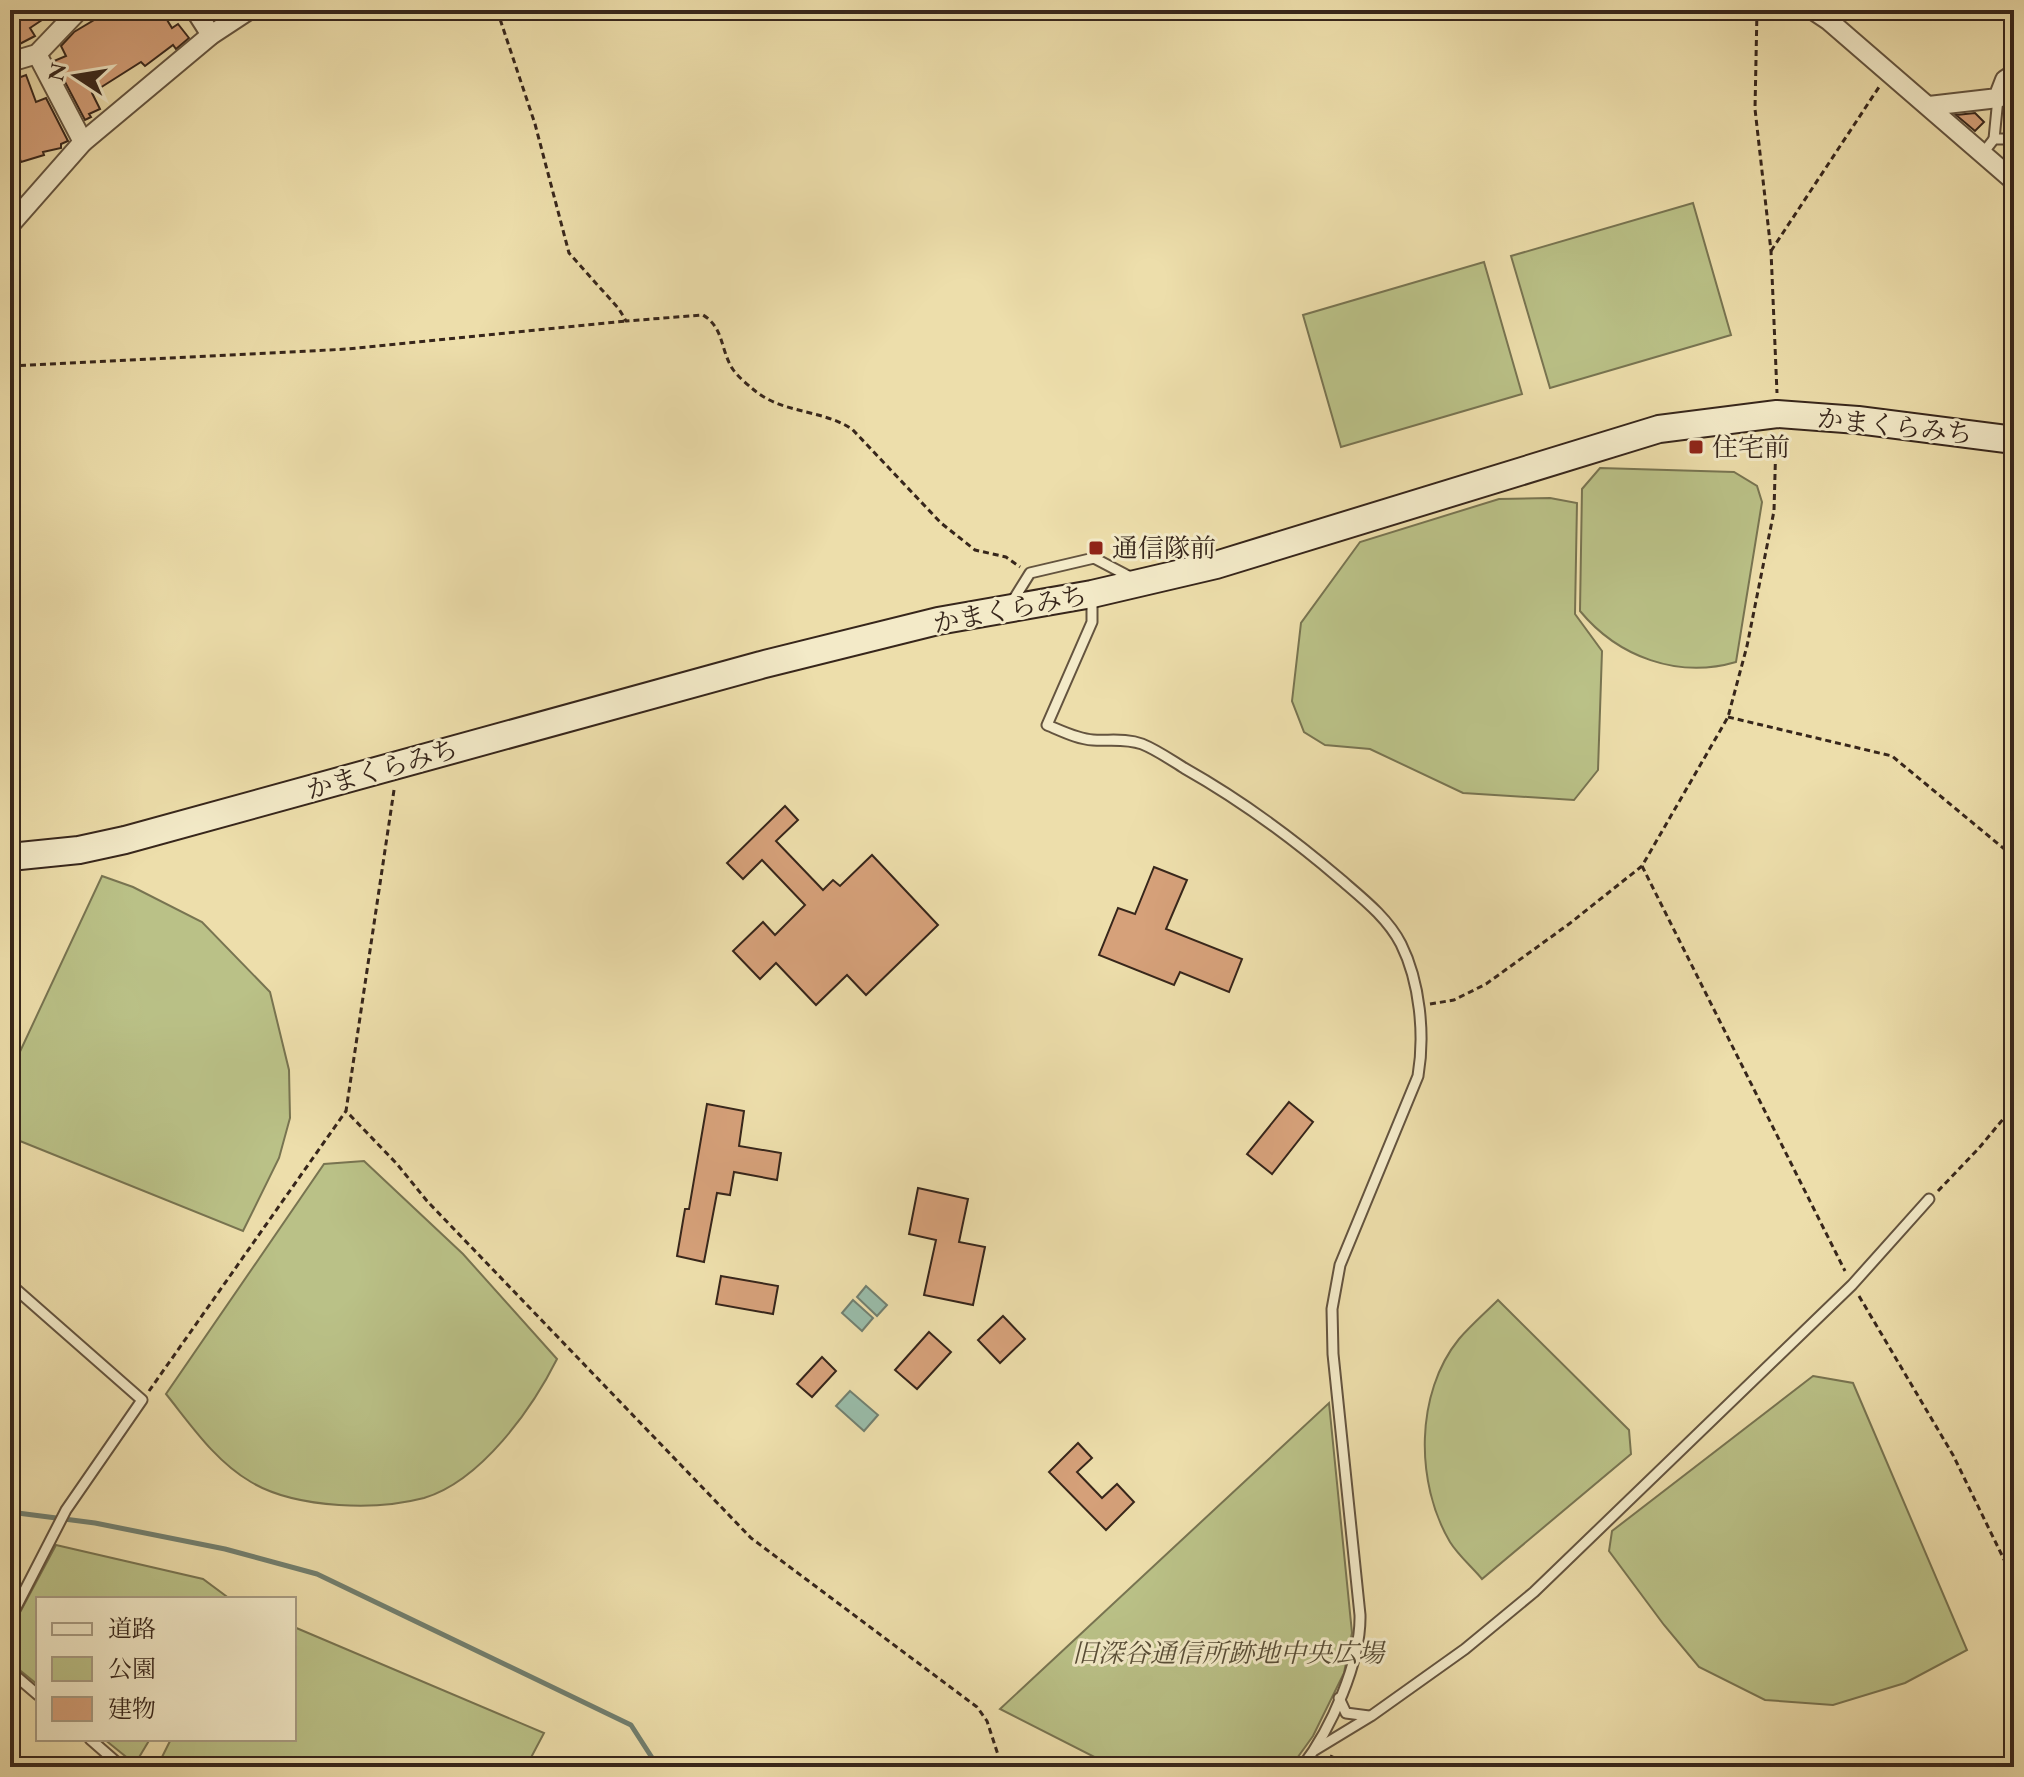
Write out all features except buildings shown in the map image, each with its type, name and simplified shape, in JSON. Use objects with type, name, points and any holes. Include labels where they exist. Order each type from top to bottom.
[{"type":"main road","name":"かまくらみち","points":[[10,857],[79,850],[125,840],[761,665],[938,621],[1092,594],[1277,547],[1659,429],[1777,414],[1858,420],[2014,440]]},
{"type":"street","points":[[10,62],[37,54],[79,10]]},
{"type":"street","points":[[195,10],[211,35]]},
{"type":"street","points":[[10,225],[83,142],[211,35],[249,10]]},
{"type":"street","points":[[1813,10],[1929,106],[1988,146],[2014,181]]},
{"type":"street","points":[[37,54],[83,142]]},
{"type":"street","points":[[1929,106],[1998,98],[2005,80],[2014,74]]},
{"type":"lane","points":[[1998,98],[1988,146],[2014,139]]},
{"type":"lane","points":[[1008,609],[1030,573],[1094,558],[1141,582]]},
{"type":"lane","points":[[1092,594],[1092,622],[1047,725],[1081,738],[1129,741],[1146,746],[1217,788],[1313,856],[1372,906],[1386,922],[1407,959],[1418,1005],[1421,1050],[1418,1076],[1340,1265],[1332,1309],[1333,1354],[1360,1629],[1354,1662],[1339,1698],[1315,1750],[1302,1767]]},
{"type":"lane","points":[[1315,1750],[1371,1716],[1465,1649],[1534,1592],[1852,1285],[1929,1199]]},
{"type":"lane","points":[[10,1284],[142,1400],[66,1510],[10,1619]]},
{"type":"lane","points":[[10,1671],[36,1693]]},
{"type":"lane","points":[[1339,1698],[1346,1713],[1371,1716]]},
{"type":"lane","points":[[92,1741],[122,1767]]},
{"type":"path","points":[[497,10],[535,124],[569,253],[626,321]]},
{"type":"path","points":[[1757,10],[1755,109],[1771,251],[1777,402]]},
{"type":"path","points":[[1771,251],[1889,72]]},
{"type":"path","points":[[10,366],[348,349],[703,315],[717,327],[733,370],[756,392],[781,406],[836,419],[852,429],[941,523],[975,550],[1006,557],[1030,573]]},
{"type":"path","points":[[1418,1005],[1454,1000],[1486,984],[1642,866],[1728,717],[1747,646],[1774,511],[1776,426]]},
{"type":"path","points":[[1728,717],[1892,756],[2014,857]]},
{"type":"path","points":[[142,1400],[346,1111],[396,766]]},
{"type":"path","points":[[1642,866],[1852,1285],[1953,1455],[2014,1580]]},
{"type":"path","points":[[1929,1199],[1979,1148],[2014,1106]]},
{"type":"path","points":[[346,1111],[397,1164],[427,1201],[751,1538],[977,1707],[987,1721],[1002,1767]]},
{"type":"path","points":[[1315,1750],[1356,1767]]},
{"type":"green space","points":[[1693,203],[1731,335],[1550,388],[1511,256]]},
{"type":"green space","points":[[1484,262],[1522,394],[1341,447],[1303,315]]},
{"type":"green space","points":[[1600,468],[1734,472],[1757,486],[1762,502],[1736,662],[1692,668],[1650,660],[1612,641],[1580,611],[1582,489]]},
{"type":"green space","points":[[1550,498],[1577,503],[1575,614],[1602,651],[1598,770],[1574,800],[1463,793],[1370,749],[1325,745],[1304,732],[1292,701],[1301,623],[1360,542],[1499,499]]},
{"type":"green space","points":[[102,876],[133,887],[202,922],[270,992],[289,1070],[290,1118],[279,1158],[243,1231],[10,1137],[10,1073]]},
{"type":"green space","points":[[364,1161],[463,1254],[557,1359],[534,1399],[502,1441],[485,1460],[445,1489],[424,1498],[393,1504],[360,1506],[317,1503],[271,1492],[238,1473],[204,1442],[166,1394],[324,1164]]},
{"type":"green space","points":[[1498,1300],[1629,1430],[1631,1454],[1482,1579],[1453,1547],[1439,1519],[1430,1493],[1425,1439],[1434,1385],[1445,1361],[1459,1339]]},
{"type":"green space","points":[[1813,1376],[1853,1383],[1967,1650],[1905,1683],[1833,1705],[1765,1700],[1699,1667],[1609,1551],[1612,1531]]},
{"type":"green space","name":"旧深谷通信所跡地中央広場","points":[[1329,1403],[1352,1633],[1344,1673],[1313,1736],[1295,1761],[1282,1767],[1114,1767],[1000,1709]]},
{"type":"green space","points":[[56,1545],[203,1579],[227,1597],[36,1597],[36,1683],[11,1663],[10,1631]]},
{"type":"green space","points":[[296,1628],[544,1733],[526,1767],[157,1767],[170,1741],[296,1741]]},
{"type":"green space","points":[[106,1741],[149,1741],[135,1764]]},
{"type":"shaded area","points":[[866,1286],[887,1305],[877,1316],[857,1297]]},
{"type":"shaded area","points":[[853,1300],[873,1318],[862,1331],[842,1313]]},
{"type":"shaded area","points":[[850,1391],[878,1415],[864,1431],[836,1406]]},
{"type":"waterway","points":[[10,1512],[95,1523],[225,1549],[317,1574],[631,1725],[658,1767]]},
{"type":"place","name":"住宅前","points":[[1696,447]]},
{"type":"place","name":"通信隊前","points":[[1096,548]]}]
